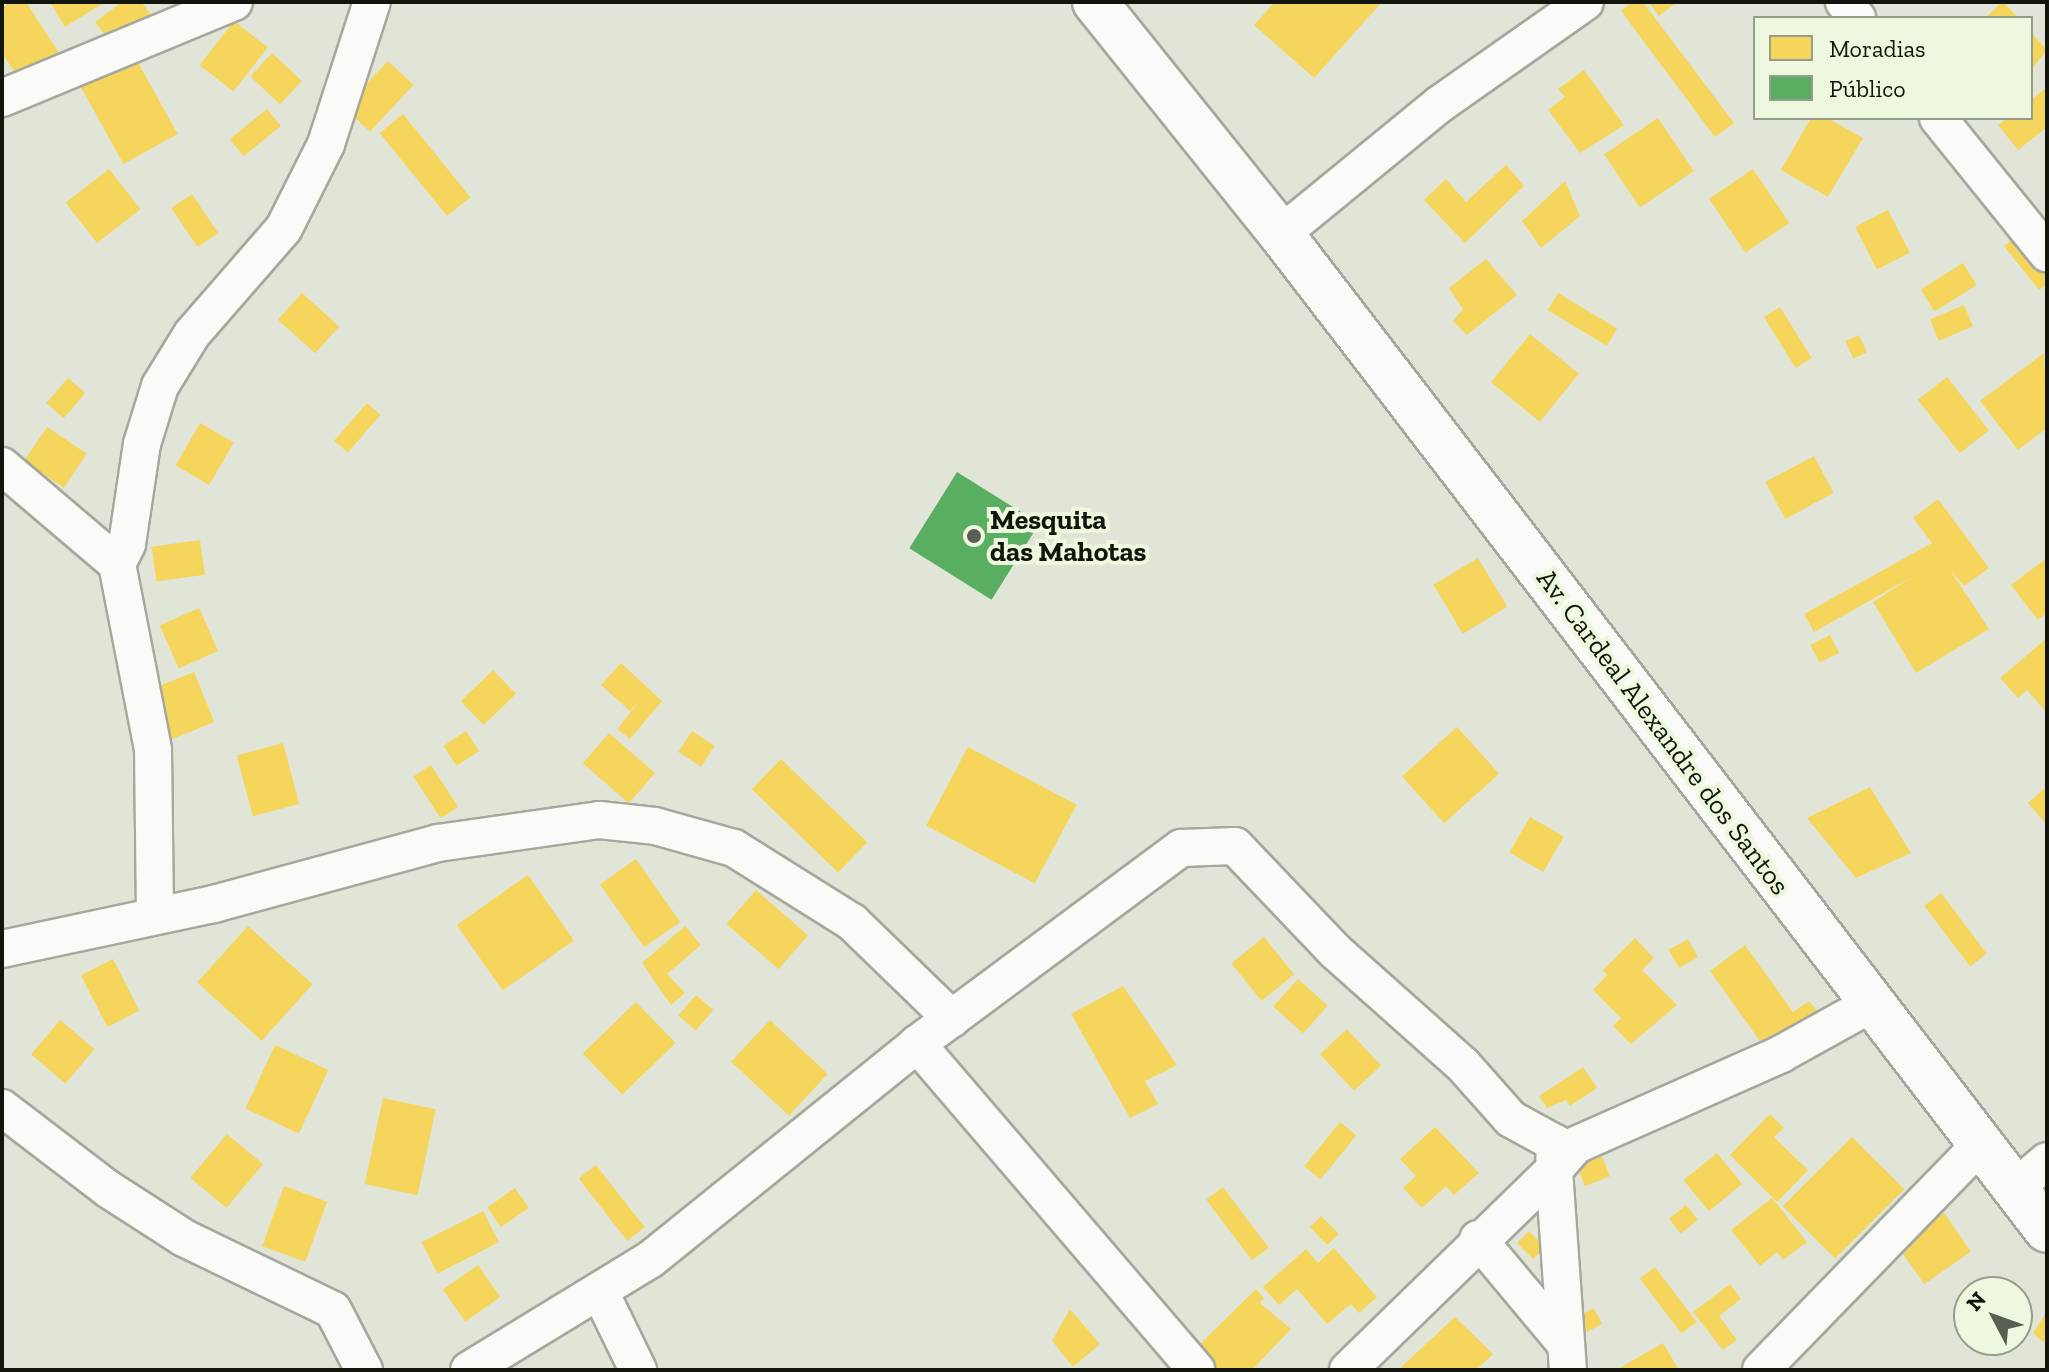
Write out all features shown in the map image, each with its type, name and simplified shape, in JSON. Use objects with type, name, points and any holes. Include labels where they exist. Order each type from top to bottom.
[{"type":"street","points":[[2,98],[234,2]]},
{"type":"street","points":[[155,916],[153,750],[117,564],[127,544],[142,444],[160,386],[192,334],[284,228],[326,144],[372,2]]},
{"type":"street","name":"Av. Cardeal Alexandre dos Santos","points":[[1095,2],[1281,234],[2047,1230]]},
{"type":"street","points":[[1281,234],[1440,104],[1585,2]]},
{"type":"street","points":[[1940,120],[2047,253]]},
{"type":"street","points":[[2,466],[117,564]]},
{"type":"street","points":[[2,949],[155,916],[438,843],[599,820],[641,825],[734,848],[802,887],[852,922],[952,1019]]},
{"type":"street","points":[[469,1370],[600,1292],[726,1201],[917,1044],[1181,848],[1235,846],[1335,951],[1463,1065],[1511,1119],[1555,1143],[1554,1170],[1567,1357]]},
{"type":"street","points":[[1348,1370],[1576,1145],[1781,1054],[1871,1004]]},
{"type":"street","points":[[917,1044],[1196,1370]]},
{"type":"street","points":[[2,1108],[108,1189],[184,1238],[333,1310],[364,1370]]},
{"type":"street","points":[[1761,1370],[1980,1145]]},
{"type":"street","points":[[2014,1189],[2047,1161]]},
{"type":"street","points":[[1478,1239],[1567,1357]]},
{"type":"street","points":[[600,1292],[638,1370]]},
{"type":"building: Moradias","points":[[10,2],[26,2],[61,56],[21,82],[2,53],[2,8]]},
{"type":"building: Moradias","points":[[50,2],[105,2],[65,27]]},
{"type":"building: Moradias","points":[[122,2],[141,2],[154,18],[115,48],[95,22]]},
{"type":"building: Moradias","points":[[1275,2],[1382,2],[1314,78],[1254,25]]},
{"type":"building: Moradias","points":[[1632,2],[1643,2],[1734,123],[1715,137],[1621,11]]},
{"type":"building: Moradias","points":[[1649,2],[1677,2],[1659,16]]},
{"type":"building: Moradias","points":[[2002,2],[2016,16],[1987,16]]},
{"type":"building: Moradias","points":[[234,21],[268,47],[233,92],[200,65]]},
{"type":"building: Moradias","points":[[2033,34],[2047,50],[2033,68]]},
{"type":"building: Moradias","points":[[272,53],[302,81],[280,104],[250,76]]},
{"type":"building: Moradias","points":[[135,57],[178,134],[123,164],[81,87]]},
{"type":"building: Moradias","points":[[388,61],[414,85],[370,132],[344,108]]},
{"type":"building: Moradias","points":[[1584,70],[1624,125],[1580,153],[1548,110],[1565,97],[1558,89]]},
{"type":"building: Moradias","points":[[2047,87],[2047,127],[2018,150],[1998,125],[2005,120],[2033,120],[2033,98]]},
{"type":"building: Moradias","points":[[267,109],[281,126],[244,156],[230,139]]},
{"type":"building: Moradias","points":[[403,114],[470,197],[447,216],[380,133]]},
{"type":"building: Moradias","points":[[1658,118],[1694,171],[1640,207],[1604,154]]},
{"type":"building: Moradias","points":[[1810,120],[1831,120],[1863,138],[1828,197],[1781,170]]},
{"type":"building: Moradias","points":[[1506,165],[1524,186],[1465,243],[1424,200],[1446,179],[1466,202]]},
{"type":"building: Moradias","points":[[109,169],[140,209],[97,243],[66,203]]},
{"type":"building: Moradias","points":[[1753,169],[1789,223],[1745,253],[1709,199]]},
{"type":"building: Moradias","points":[[1565,181],[1580,216],[1541,248],[1522,221]]},
{"type":"building: Moradias","points":[[192,194],[218,233],[198,247],[171,208]]},
{"type":"building: Moradias","points":[[1888,210],[1910,253],[1877,270],[1855,227]]},
{"type":"building: Moradias","points":[[2022,233],[2047,265],[2047,284],[2039,290],[2004,246]]},
{"type":"building: Moradias","points":[[1486,259],[1517,295],[1467,335],[1453,321],[1463,309],[1449,288]]},
{"type":"building: Moradias","points":[[1963,263],[1977,285],[1934,312],[1921,289]]},
{"type":"building: Moradias","points":[[302,293],[339,326],[315,353],[278,320]]},
{"type":"building: Moradias","points":[[1558,293],[1617,329],[1607,346],[1548,310]]},
{"type":"building: Moradias","points":[[1964,305],[1973,326],[1939,341],[1930,319]]},
{"type":"building: Moradias","points":[[1780,307],[1812,358],[1796,368],[1764,317]]},
{"type":"building: Moradias","points":[[1530,334],[1579,374],[1540,422],[1491,382]]},
{"type":"building: Moradias","points":[[1859,335],[1867,352],[1853,359],[1845,341]]},
{"type":"building: Moradias","points":[[2044,353],[2047,428],[2018,450],[1980,401]]},
{"type":"building: Moradias","points":[[1947,377],[1989,431],[1960,453],[1918,400]]},
{"type":"building: Moradias","points":[[68,378],[85,393],[64,418],[46,403]]},
{"type":"building: Moradias","points":[[367,403],[381,415],[348,453],[334,441]]},
{"type":"building: Moradias","points":[[200,423],[234,442],[209,485],[176,465]]},
{"type":"building: Moradias","points":[[47,427],[87,454],[64,488],[24,461]]},
{"type":"building: Moradias","points":[[1814,456],[1834,493],[1785,519],[1765,482]]},
{"type":"building: Moradias","points":[[1938,499],[1989,568],[1964,586],[1950,570],[1989,629],[1916,673],[1873,602],[1912,577],[1814,632],[1804,614],[1932,543],[1913,518]]},
{"type":"building: Moradias","points":[[200,540],[205,575],[156,581],[151,547]]},
{"type":"building: Moradias","points":[[1478,558],[1507,607],[1463,634],[1433,585]]},
{"type":"building: Moradias","points":[[2047,558],[2047,613],[2038,620],[2011,585]]},
{"type":"building: Moradias","points":[[199,608],[218,651],[179,668],[160,625]]},
{"type":"building: Moradias","points":[[1830,635],[1839,653],[1819,663],[1810,645]]},
{"type":"building: Moradias","points":[[2047,638],[2047,713],[2027,690],[2018,698],[2000,678]]},
{"type":"building: Moradias","points":[[621,663],[662,701],[630,739],[617,729],[638,703],[630,711],[601,685]]},
{"type":"building: Moradias","points":[[493,670],[516,694],[484,725],[461,701]]},
{"type":"building: Moradias","points":[[194,672],[214,722],[173,739],[152,689]]},
{"type":"building: Moradias","points":[[1457,727],[1499,774],[1444,823],[1402,777]]},
{"type":"building: Moradias","points":[[466,731],[479,751],[456,766],[443,746]]},
{"type":"building: Moradias","points":[[692,731],[715,746],[701,767],[678,752]]},
{"type":"building: Moradias","points":[[609,733],[655,773],[629,803],[583,763]]},
{"type":"building: Moradias","points":[[283,743],[299,804],[253,816],[237,755]]},
{"type":"building: Moradias","points":[[968,747],[1077,805],[1035,883],[926,826]]},
{"type":"building: Moradias","points":[[781,759],[867,842],[838,873],[752,789]]},
{"type":"building: Moradias","points":[[431,765],[458,807],[441,818],[413,776]]},
{"type":"building: Moradias","points":[[1870,787],[1911,853],[1856,878],[1807,818]]},
{"type":"building: Moradias","points":[[2045,788],[2047,791],[2047,825],[2028,803]]},
{"type":"building: Moradias","points":[[1530,817],[1564,836],[1543,872],[1510,853]]},
{"type":"building: Moradias","points":[[636,859],[680,922],[644,947],[600,884]]},
{"type":"building: Moradias","points":[[528,875],[574,941],[503,990],[457,925]]},
{"type":"building: Moradias","points":[[756,890],[808,935],[779,969],[726,924]]},
{"type":"building: Moradias","points":[[1941,893],[1987,954],[1970,966],[1924,906]]},
{"type":"building: Moradias","points":[[248,926],[313,984],[262,1041],[197,982]]},
{"type":"building: Moradias","points":[[685,926],[701,945],[667,974],[685,993],[671,1005],[642,963]]},
{"type":"building: Moradias","points":[[1264,937],[1294,974],[1262,1001],[1231,963]]},
{"type":"building: Moradias","points":[[1635,938],[1654,958],[1642,970],[1677,1005],[1631,1044],[1613,1026],[1621,1018],[1593,990],[1607,975],[1603,970]]},
{"type":"building: Moradias","points":[[1688,939],[1698,957],[1679,968],[1669,950]]},
{"type":"building: Moradias","points":[[1745,945],[1793,1012],[1809,1001],[1819,1013],[1760,1041],[1710,971]]},
{"type":"building: Moradias","points":[[113,959],[139,1011],[107,1027],[81,975]]},
{"type":"building: Moradias","points":[[1298,979],[1328,1006],[1303,1033],[1273,1006]]},
{"type":"building: Moradias","points":[[1123,986],[1177,1065],[1145,1081],[1158,1104],[1130,1118],[1071,1014]]},
{"type":"building: Moradias","points":[[696,995],[713,1010],[696,1030],[678,1015]]},
{"type":"building: Moradias","points":[[636,1002],[676,1043],[622,1094],[583,1053]]},
{"type":"building: Moradias","points":[[60,1020],[94,1049],[66,1083],[31,1054]]},
{"type":"building: Moradias","points":[[770,1020],[828,1074],[789,1116],[731,1062]]},
{"type":"building: Moradias","points":[[1347,1029],[1381,1066],[1354,1091],[1320,1054]]},
{"type":"building: Moradias","points":[[275,1045],[328,1070],[299,1133],[245,1108]]},
{"type":"building: Moradias","points":[[1583,1067],[1597,1088],[1570,1106],[1566,1100],[1547,1108],[1539,1096]]},
{"type":"building: Moradias","points":[[383,1098],[436,1109],[418,1195],[365,1184]]},
{"type":"building: Moradias","points":[[1770,1114],[1784,1128],[1774,1137],[1808,1170],[1777,1202],[1730,1155]]},
{"type":"building: Moradias","points":[[1340,1122],[1356,1135],[1320,1180],[1304,1166]]},
{"type":"building: Moradias","points":[[1435,1127],[1479,1173],[1454,1195],[1446,1186],[1422,1208],[1403,1188],[1416,1176],[1400,1159]]},
{"type":"building: Moradias","points":[[227,1134],[263,1164],[226,1208],[190,1178]]},
{"type":"building: Moradias","points":[[1852,1137],[1904,1189],[1835,1259],[1783,1206]]},
{"type":"building: Moradias","points":[[1717,1153],[1742,1184],[1709,1211],[1684,1180]]},
{"type":"building: Moradias","points":[[1601,1154],[1610,1176],[1585,1186],[1576,1164]]},
{"type":"building: Moradias","points":[[596,1165],[645,1227],[627,1241],[579,1179]]},
{"type":"building: Moradias","points":[[284,1186],[327,1202],[305,1262],[262,1246]]},
{"type":"building: Moradias","points":[[1223,1187],[1269,1248],[1252,1260],[1206,1200]]},
{"type":"building: Moradias","points":[[515,1188],[529,1208],[501,1227],[487,1208]]},
{"type":"building: Moradias","points":[[1772,1198],[1807,1242],[1783,1260],[1777,1252],[1760,1266],[1731,1230]]},
{"type":"building: Moradias","points":[[1686,1205],[1698,1220],[1681,1234],[1669,1219]]},
{"type":"building: Moradias","points":[[483,1211],[499,1242],[437,1274],[422,1242]]},
{"type":"building: Moradias","points":[[1944,1213],[1971,1252],[1924,1284],[1897,1246]]},
{"type":"building: Moradias","points":[[1321,1216],[1339,1234],[1327,1245],[1310,1227]]},
{"type":"building: Moradias","points":[[1529,1231],[1545,1247],[1533,1259],[1517,1243]]},
{"type":"building: Moradias","points":[[1334,1248],[1377,1297],[1359,1313],[1351,1304],[1327,1324],[1297,1289],[1279,1305],[1263,1287],[1306,1249],[1318,1263]]},
{"type":"building: Moradias","points":[[478,1265],[500,1297],[465,1322],[443,1290]]},
{"type":"building: Moradias","points":[[1655,1267],[1697,1322],[1681,1334],[1640,1278]]},
{"type":"building: Moradias","points":[[1730,1284],[1741,1299],[1719,1316],[1737,1340],[1723,1350],[1693,1312]]},
{"type":"building: Moradias","points":[[1256,1289],[1264,1298],[1260,1303],[1291,1329],[1252,1370],[1216,1370],[1195,1349]]},
{"type":"building: Moradias","points":[[1594,1308],[1602,1324],[1586,1332],[1578,1316]]},
{"type":"building: Moradias","points":[[1070,1309],[1100,1344],[1073,1367],[1052,1341]]},
{"type":"building: Moradias","points":[[2047,1311],[2047,1338],[2043,1342],[2033,1333]]},
{"type":"building: Moradias","points":[[1455,1317],[1493,1354],[1476,1370],[1398,1370]]},
{"type":"building: Moradias","points":[[1663,1343],[1679,1370],[1616,1370]]},
{"type":"building: Público","name":"Mesquita das Mahotas","points":[[957,472],[1039,523],[992,600],[909,548]]},
{"type":"place","name":"Mesquita das Mahotas","points":[[974,536]]}]
